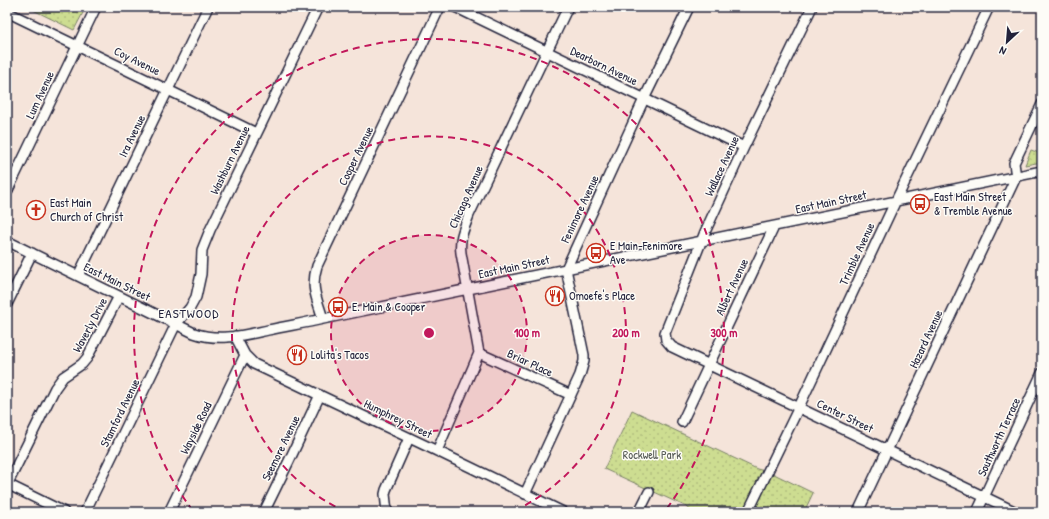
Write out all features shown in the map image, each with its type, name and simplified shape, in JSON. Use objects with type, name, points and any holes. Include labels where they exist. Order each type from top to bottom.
[{"type":"street","name":"Lum Avenue","points":[[7,192],[96,7]]},
{"type":"street","name":"Ira Avenue","points":[[78,276],[208,7]]},
{"type":"street","name":"Washburn Avenue","points":[[176,324],[190,308],[196,297],[201,274],[202,250],[207,237],[318,7]]},
{"type":"street","name":"Cooper Avenue","points":[[323,319],[314,290],[314,276],[317,266],[440,7]]},
{"type":"street","name":"Dearborn Avenue","points":[[455,7],[744,147]]},
{"type":"street","name":"Chicago Avenue","points":[[479,353],[467,290],[460,244],[461,235],[469,215],[568,7]]},
{"type":"street","name":"Fenimore Avenue","points":[[566,269],[644,99],[689,7]]},
{"type":"street","name":"Wallace Avenue","points":[[666,340],[665,333],[701,242],[744,147],[812,7]]},
{"type":"street","name":"Trimble Avenue","points":[[748,512],[989,7]]},
{"type":"street","name":"Coy Avenue","points":[[7,12],[256,133]]},
{"type":"street","points":[[1016,177],[1014,163],[1042,104]]},
{"type":"street","name":"East Main Street","points":[[7,241],[201,336],[220,338],[467,290],[1042,171]]},
{"type":"street","name":"Hazard Avenue","points":[[858,512],[1016,177]]},
{"type":"street","name":"Albert Avenue","points":[[682,422],[774,227]]},
{"type":"street","points":[[7,304],[32,253]]},
{"type":"street","points":[[525,494],[580,375],[584,361],[566,269]]},
{"type":"street","name":"Waverly Drive","points":[[7,484],[55,388],[64,377],[82,364],[87,358],[119,296]]},
{"type":"street","name":"Stamford Avenue","points":[[85,512],[176,324]]},
{"type":"street","name":"Humphrey Street","points":[[235,336],[246,355],[254,364],[562,512]]},
{"type":"street","name":"Center Street","points":[[666,340],[672,347],[1016,512]]},
{"type":"street","points":[[437,451],[479,353]]},
{"type":"street","name":"Briar Place","points":[[479,353],[571,395]]},
{"type":"street","name":"Wayside Road","points":[[169,512],[246,355]]},
{"type":"street","name":"Southworth Terrace","points":[[977,512],[1042,373]]},
{"type":"street","name":"Seemore Avenue","points":[[264,512],[320,395]]},
{"type":"street","points":[[387,512],[386,490],[409,438]]},
{"type":"street","points":[[7,484],[64,512]]},
{"type":"street","points":[[639,512],[649,492]]},
{"type":"green space","points":[[27,7],[86,7],[74,30]]},
{"type":"green space","points":[[1031,150],[1042,154],[1042,162],[1025,165]]},
{"type":"green space","name":"Rockwell Park","points":[[632,410],[757,469],[772,473],[813,493],[804,512],[693,512],[687,507],[604,469]]},
{"type":"place","name":"East Main Street & Tremble Avenue","points":[[920,204]]},
{"type":"place","name":"East Main Church of Christ","points":[[36,210]]},
{"type":"place","name":"E Main-Fenimore Ave","points":[[596,253]]},
{"type":"place","name":"Omoefe's Place","points":[[555,296]]},
{"type":"place","name":"E. Main & Cooper","points":[[338,307]]},
{"type":"place","name":"Lolita's Tacos","points":[[297,355]]},
{"type":"district","name":"EASTWOOD","points":[[189,313]]}]
